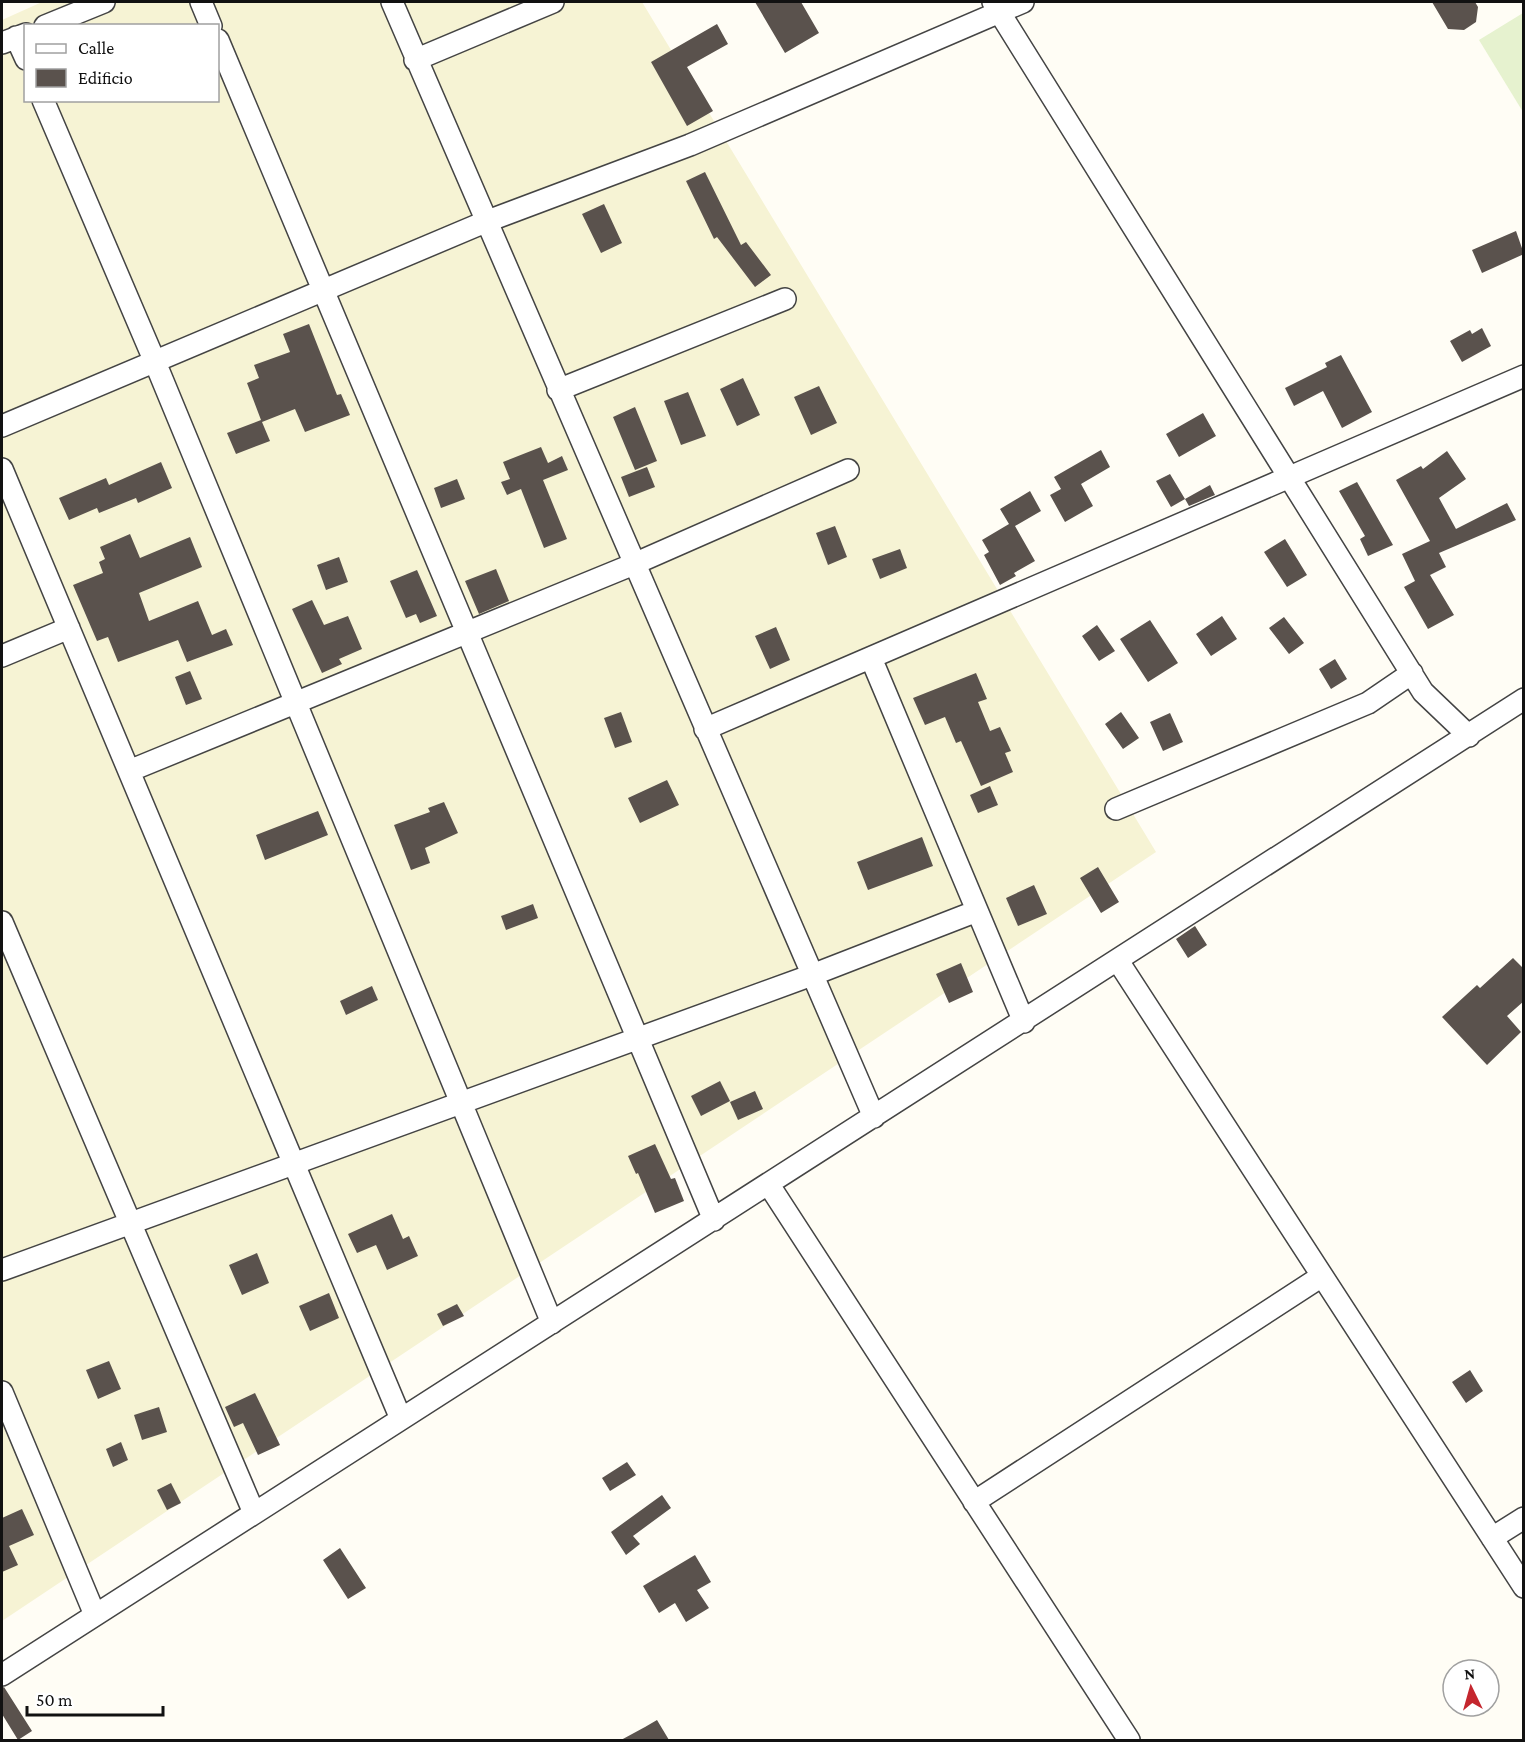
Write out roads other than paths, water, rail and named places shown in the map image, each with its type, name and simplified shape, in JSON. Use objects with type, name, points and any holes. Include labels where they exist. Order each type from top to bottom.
[{"type":"street","points":[[50,24],[104,2]]},
{"type":"street","points":[[201,2],[210,24]]},
{"type":"street","points":[[392,2],[485,222],[874,1117]]},
{"type":"street","points":[[415,60],[553,2]]},
{"type":"street","points":[[2,426],[485,222],[690,145],[996,6],[1023,2]]},
{"type":"street","points":[[996,6],[1291,476],[1423,692],[1469,736]]},
{"type":"street","points":[[14,38],[24,56]]},
{"type":"street","points":[[219,42],[714,1220]]},
{"type":"street","points":[[44,102],[155,362],[552,1323]]},
{"type":"street","points":[[558,390],[785,299]]},
{"type":"street","points":[[705,729],[1524,376]]},
{"type":"street","points":[[2,469],[401,1419]]},
{"type":"street","points":[[129,771],[634,564],[848,470]]},
{"type":"street","points":[[2,656],[69,628]]},
{"type":"street","points":[[871,657],[1024,1022]]},
{"type":"street","points":[[1116,809],[1368,703],[1412,673]]},
{"type":"street","points":[[2,1675],[1024,1022],[1524,699]]},
{"type":"street","points":[[2,1270],[812,975],[977,911]]},
{"type":"street","points":[[2,922],[254,1513]]},
{"type":"street","points":[[1118,961],[1524,1587]]},
{"type":"street","points":[[769,1185],[1129,1740]]},
{"type":"street","points":[[974,1502],[1322,1276]]},
{"type":"street","points":[[2,1392],[95,1615]]},
{"type":"street","points":[[1492,1538],[1524,1518]]}]
